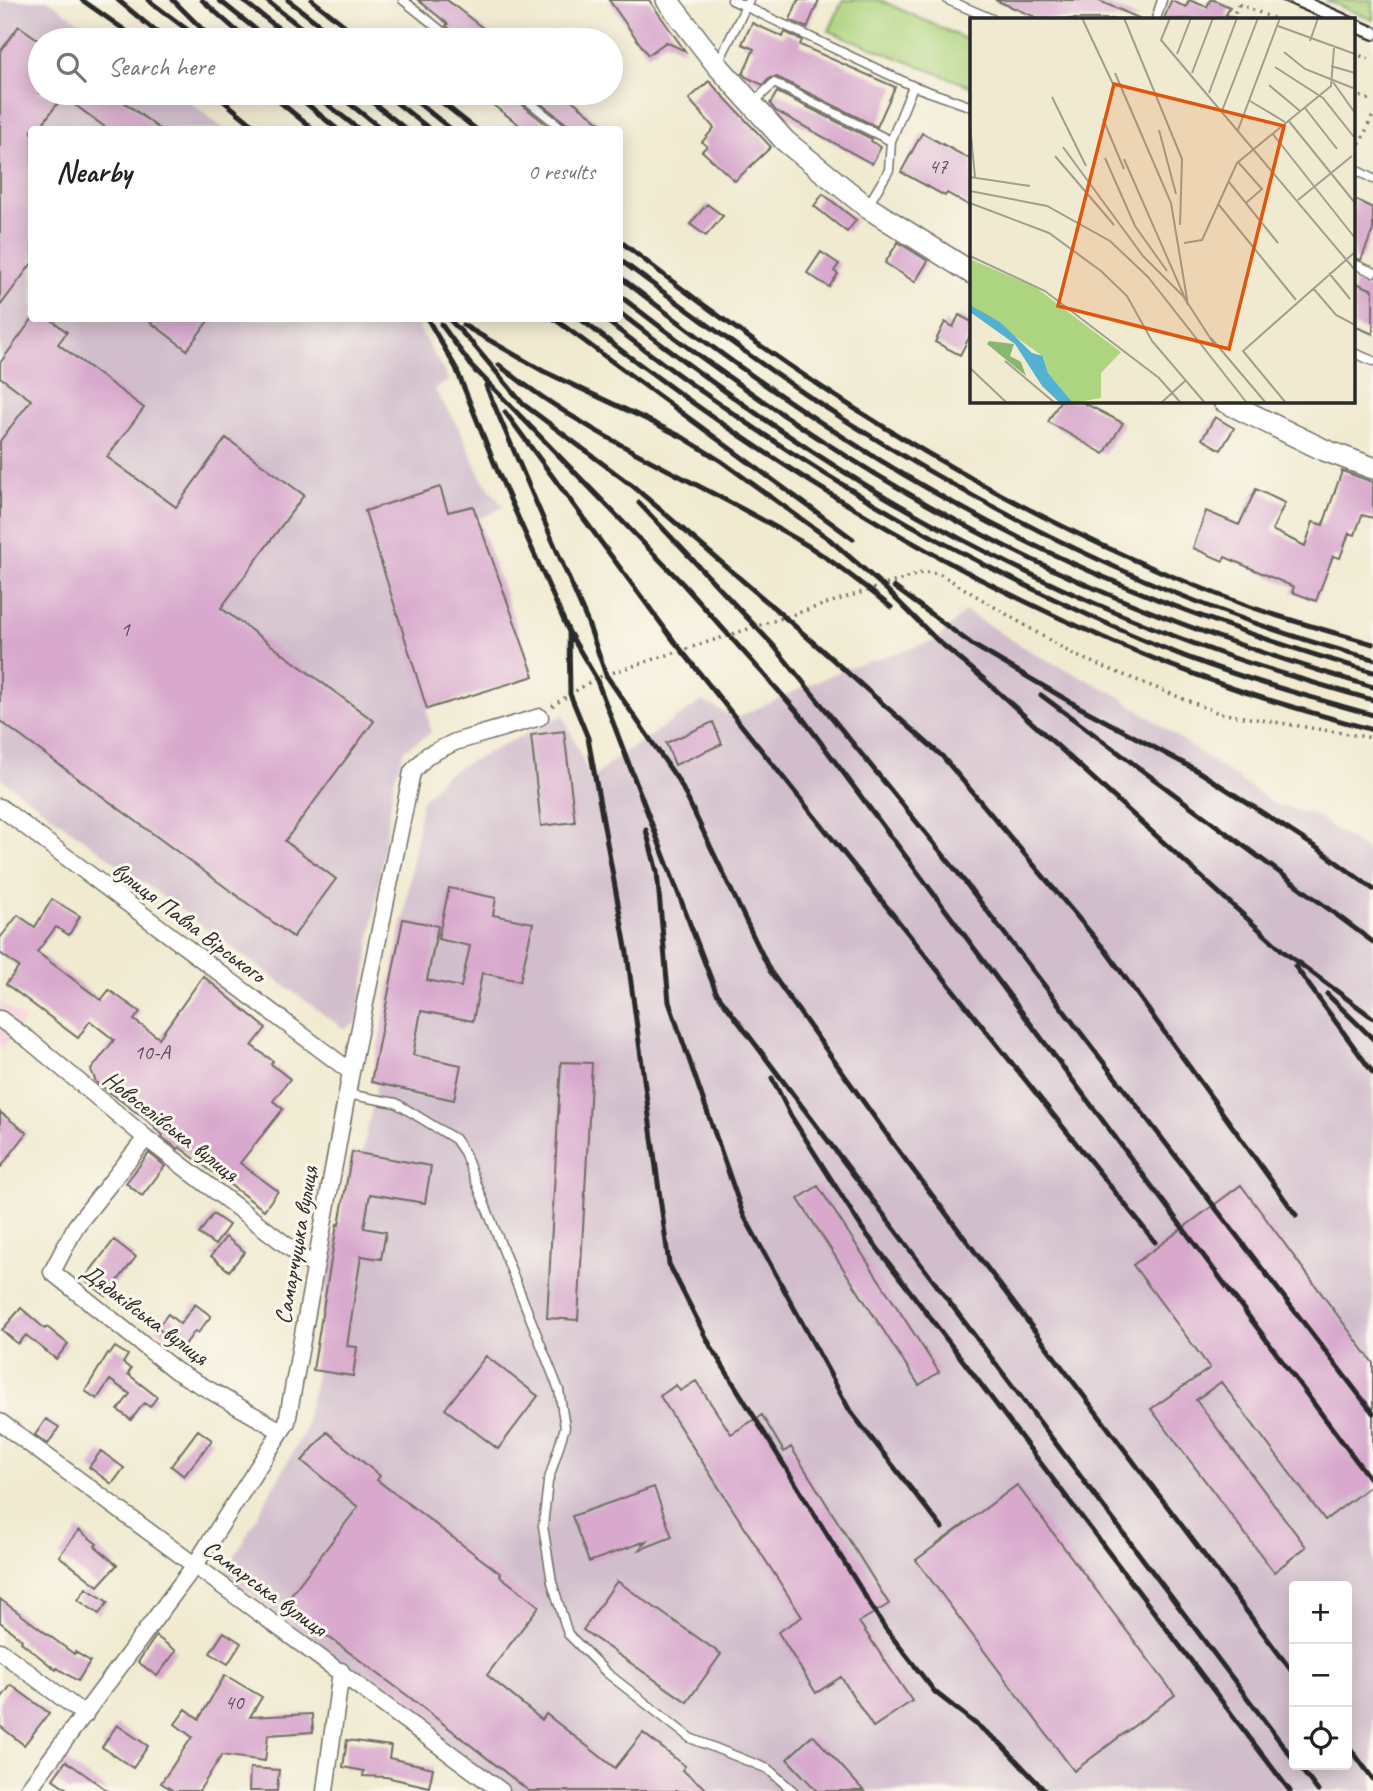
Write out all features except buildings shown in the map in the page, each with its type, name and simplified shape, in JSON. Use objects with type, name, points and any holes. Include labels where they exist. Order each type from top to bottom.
[{"type":"street","points":[[667,0],[717,65],[785,141],[867,206],[970,272]]},
{"type":"street","points":[[1297,0],[1339,18]]},
{"type":"street","points":[[1356,26],[1373,33]]},
{"type":"street","points":[[1226,402],[1324,450],[1373,468]]},
{"type":"street","name":"Самарчуцька вулиця","points":[[27,1791],[195,1566],[287,1422],[351,1072],[412,772],[428,755],[455,742],[540,717]]},
{"type":"street","name":"вулиця Павла Вірського","points":[[0,807],[351,1072]]},
{"type":"street","name":"Новоселівська вулиця","points":[[0,1019],[146,1138],[315,1267]]},
{"type":"street","name":"Дядьківська вулиця","points":[[146,1138],[76,1226],[52,1272],[176,1371],[281,1431]]},
{"type":"street","name":"Самарська вулиця","points":[[0,1422],[499,1790]]},
{"type":"street","points":[[0,1651],[85,1715]]},
{"type":"street","points":[[325,1791],[341,1671]]},
{"type":"lane","points":[[403,0],[438,28]]},
{"type":"lane","points":[[732,0],[747,4],[913,86],[970,106]]},
{"type":"lane","points":[[948,0],[990,18]]},
{"type":"lane","points":[[1156,18],[1162,0]]},
{"type":"lane","points":[[717,65],[747,4]]},
{"type":"lane","points":[[752,104],[774,83],[891,141]]},
{"type":"lane","points":[[867,206],[889,170],[891,141],[913,86]]},
{"type":"lane","points":[[533,105],[559,126]]},
{"type":"lane","points":[[1356,170],[1373,179]]},
{"type":"lane","points":[[1356,265],[1373,272]]},
{"type":"lane","points":[[1356,354],[1373,361]]},
{"type":"lane","points":[[347,1094],[396,1103],[455,1139],[464,1152],[559,1390],[565,1427],[548,1482],[543,1526],[552,1582],[568,1634],[607,1672],[690,1738],[768,1769],[793,1791]]},
{"type":"path","points":[[1232,18],[1240,2],[1273,18]]},
{"type":"path","points":[[1356,54],[1373,61]]},
{"type":"path","points":[[1356,95],[1373,101]]},
{"type":"path","points":[[1356,153],[1373,115]]},
{"type":"path","points":[[540,717],[561,699],[596,678],[925,572],[940,574],[1074,655],[1219,713],[1373,738]]},
{"type":"shaded area","points":[[0,0],[48,0],[89,28],[28,28],[28,105],[193,105],[220,126],[28,126],[28,322],[416,322],[449,381],[434,389],[459,428],[482,479],[504,507],[478,519],[534,676],[427,709],[431,733],[404,750],[394,781],[358,1022],[344,1029],[0,778]]},
{"type":"shaded area","points":[[965,611],[1035,654],[1114,693],[1276,805],[1312,814],[1373,855],[1373,1791],[508,1791],[225,1574],[304,1432],[384,1048],[422,801],[444,775],[563,715],[591,779],[625,752],[702,701],[736,718],[844,669],[937,640]]},
{"type":"shaded area","points":[[0,1001],[25,1020],[0,1050]]},
{"type":"green space","points":[[843,0],[880,0],[970,41],[970,86],[829,31]]},
{"type":"green space","points":[[1325,0],[1373,0],[1373,20]]},
{"type":"tram line","points":[[1280,0],[1322,18]]},
{"type":"tram line","points":[[1314,0],[1355,18]]},
{"type":"tram line","points":[[1356,19],[1373,26]]},
{"type":"tram line","points":[[1356,33],[1373,40]]},
{"type":"railway","points":[[82,0],[122,28]]},
{"type":"railway","points":[[118,0],[152,28]]},
{"type":"railway","points":[[148,0],[185,28]]},
{"type":"railway","points":[[173,0],[201,28]]},
{"type":"railway","points":[[202,0],[234,28]]},
{"type":"railway","points":[[219,0],[254,28]]},
{"type":"railway","points":[[242,0],[278,28]]},
{"type":"railway","points":[[266,0],[302,28]]},
{"type":"railway","points":[[288,0],[324,28]]},
{"type":"railway","points":[[312,0],[348,28]]},
{"type":"railway","points":[[229,105],[254,126]]},
{"type":"railway","points":[[284,105],[309,126]]},
{"type":"railway","points":[[308,105],[333,126]]},
{"type":"railway","points":[[328,105],[355,126]]},
{"type":"railway","points":[[351,105],[378,126]]},
{"type":"railway","points":[[376,105],[402,126]]},
{"type":"railway","points":[[399,105],[426,126]]},
{"type":"railway","points":[[421,105],[447,126]]},
{"type":"railway","points":[[445,105],[472,126]]},
{"type":"railway","points":[[623,243],[693,297],[843,401],[1001,495],[1166,574],[1251,607],[1373,644]]},
{"type":"railway","points":[[623,262],[732,343],[848,422],[972,496],[1036,530],[1168,590],[1235,616],[1373,659]]},
{"type":"railway","points":[[623,279],[721,353],[826,426],[879,460],[989,523],[1166,603],[1289,647],[1373,672]]},
{"type":"railway","points":[[623,298],[792,421],[975,531],[1038,563],[1169,619],[1270,655],[1373,687]]},
{"type":"railway","points":[[623,315],[803,446],[910,511],[999,559],[1091,602],[1184,640],[1373,700]]},
{"type":"railway","points":[[429,322],[456,368],[497,470],[569,632],[596,678],[716,992],[1289,1753]]},
{"type":"railway","points":[[452,322],[523,404],[634,487],[942,756],[1106,951],[1296,1215]]},
{"type":"railway","points":[[558,322],[853,539]]},
{"type":"railway","points":[[584,322],[729,428],[806,479],[966,572],[1134,651],[1240,691],[1373,730]]},
{"type":"railway","points":[[608,322],[710,398],[822,472],[996,571],[1183,656],[1373,715]]},
{"type":"railway","points":[[441,324],[476,372]]},
{"type":"railway","points":[[463,325],[543,371],[684,438],[721,461],[829,539],[882,585],[937,640],[985,680],[1284,952],[1373,1018]]},
{"type":"railway","points":[[470,364],[683,584],[801,716],[1373,1483]]},
{"type":"railway","points":[[499,365],[534,391],[608,438],[812,548],[891,607]]},
{"type":"railway","points":[[486,386],[588,623],[606,675],[680,783],[770,971],[895,1146],[1289,1667]]},
{"type":"railway","points":[[505,412],[674,641],[1155,1242]]},
{"type":"railway","points":[[639,503],[773,645],[958,873],[1373,1413]]},
{"type":"railway","points":[[894,587],[973,645],[1079,707],[1198,771],[1320,850],[1373,889]]},
{"type":"railway","points":[[569,634],[570,694],[588,738],[627,953],[669,1264],[711,1347],[885,1628],[935,1692],[1000,1743],[1045,1791]]},
{"type":"railway","points":[[1041,695],[1373,942]]},
{"type":"railway","points":[[646,830],[657,872],[669,1002],[743,1214],[850,1411],[942,1528]]},
{"type":"railway","points":[[1295,966],[1373,1073]]},
{"type":"railway","points":[[1327,994],[1373,1039]]},
{"type":"railway","points":[[772,1078],[791,1116],[862,1228],[1290,1791]]},
{"type":"railway","points":[[1352,1751],[1373,1779]]},
{"type":"railway","points":[[1302,1770],[1318,1791]]}]
